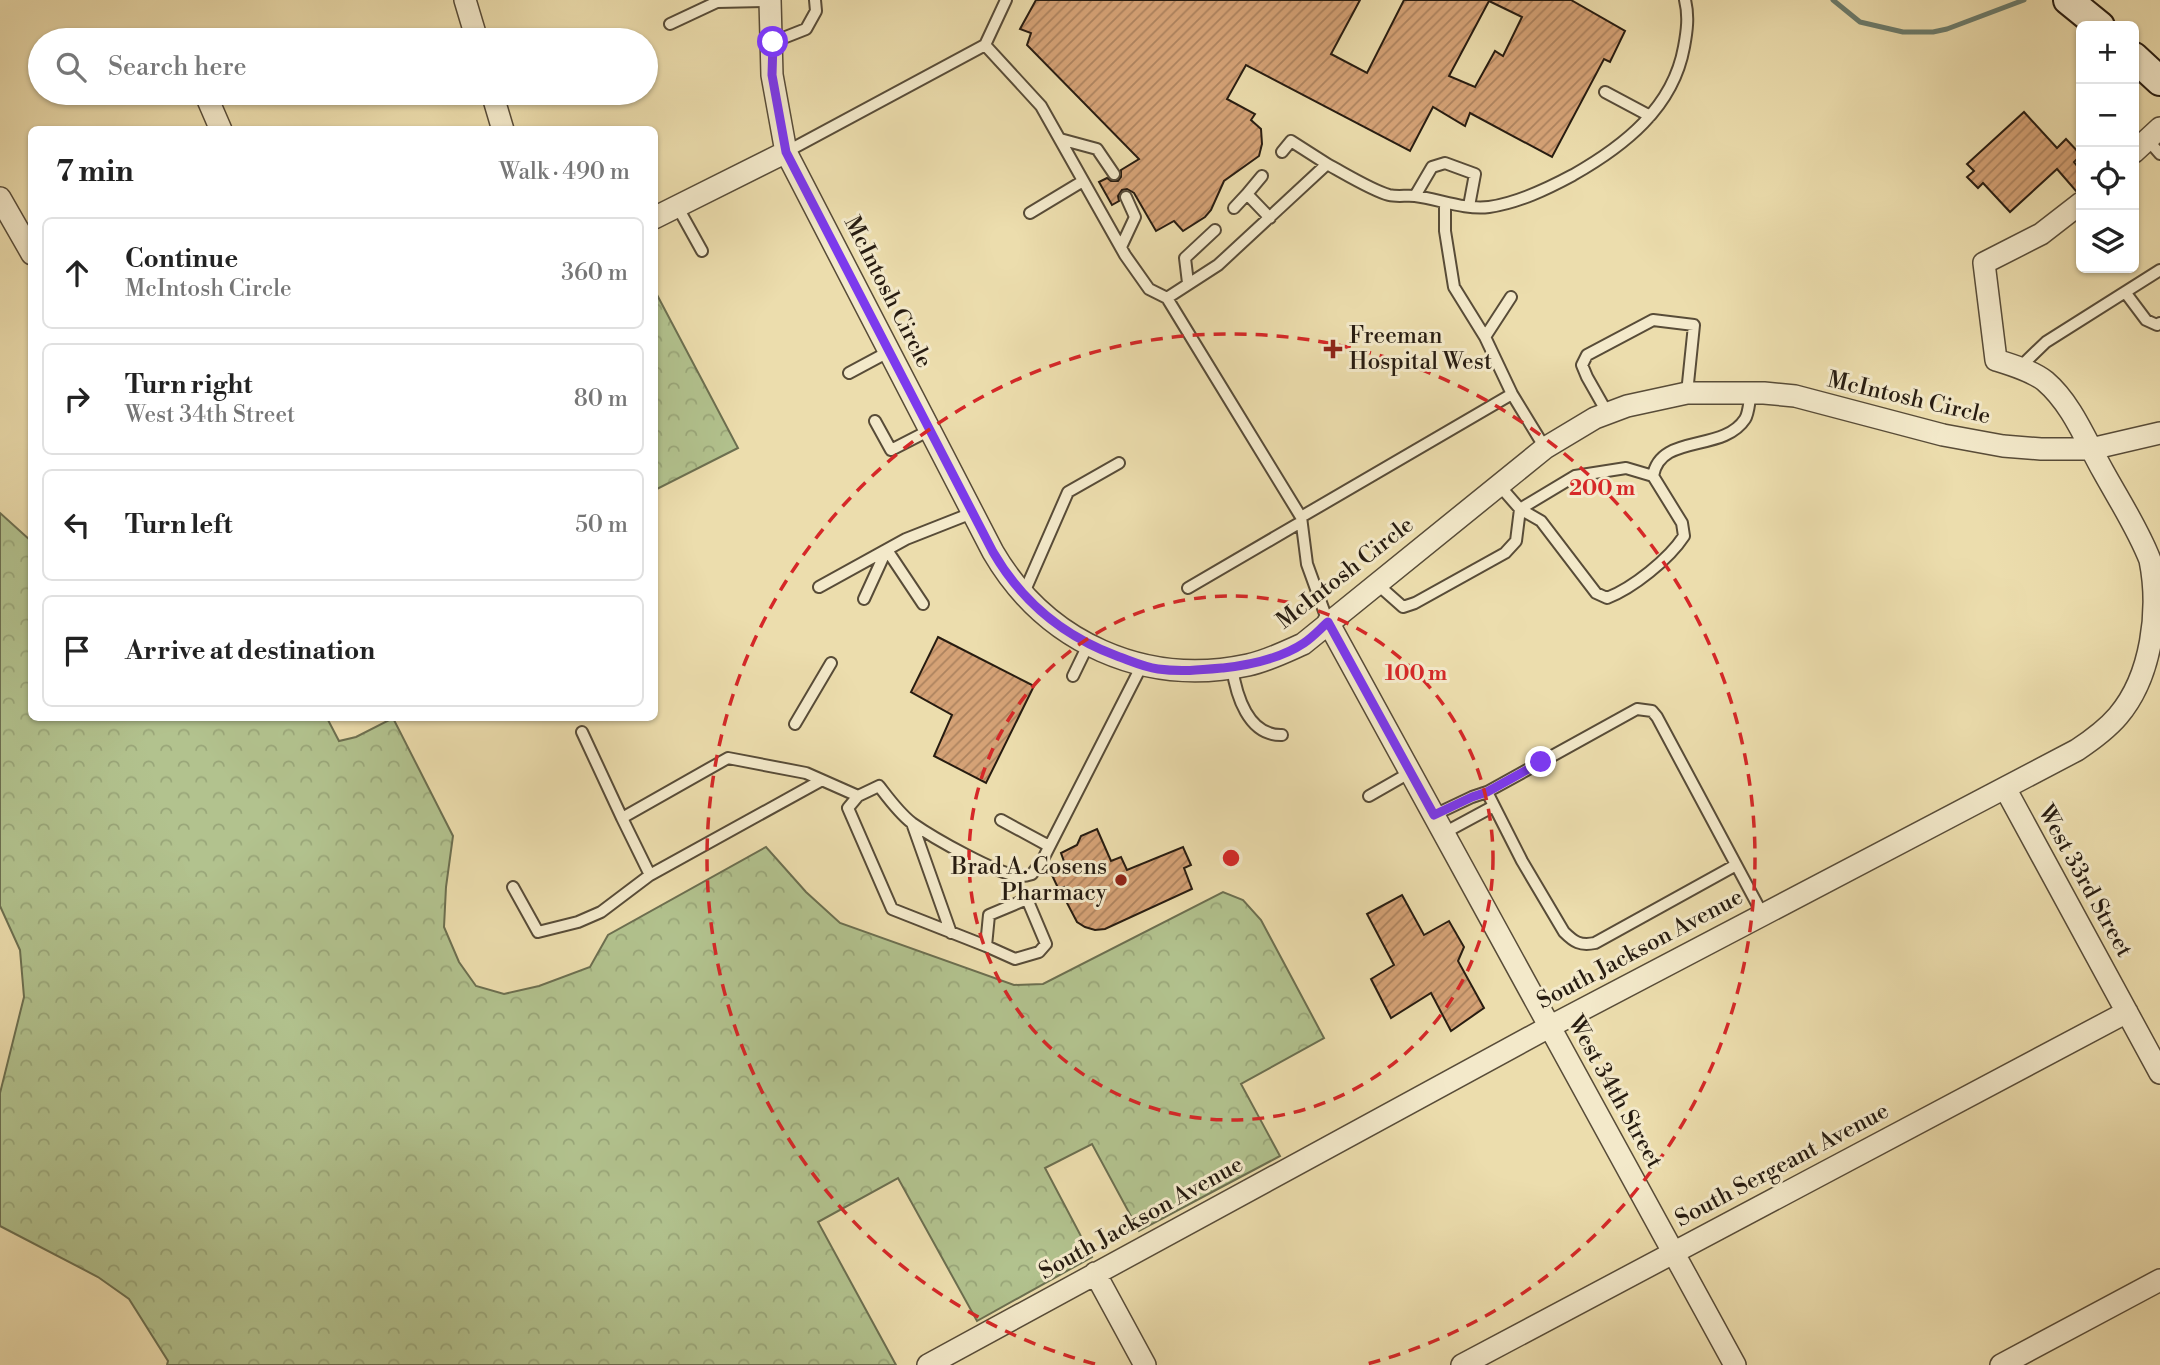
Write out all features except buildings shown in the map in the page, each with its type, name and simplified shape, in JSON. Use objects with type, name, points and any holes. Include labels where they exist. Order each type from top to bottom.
[{"type":"main road","points":[[2068,0],[2095,21]]},
{"type":"main road","points":[[2139,61],[2160,80]]},
{"type":"street","points":[[465,0],[473,28]]},
{"type":"street","name":"McIntosh Circle","points":[[770,1],[772,75],[786,152],[1008,578],[1059,627],[1088,645],[1142,666],[1186,671],[1249,665],[1276,657],[1303,644],[1545,448],[1567,434],[1626,406],[1687,393],[1795,396],[1832,408],[1943,435],[2003,446],[2091,449],[2160,433]]},
{"type":"street","points":[[210,105],[218,126]]},
{"type":"street","points":[[496,105],[502,126]]},
{"type":"street","points":[[658,216],[786,152]]},
{"type":"street","points":[[0,198],[28,247]]},
{"type":"street","points":[[2076,207],[2040,234],[1984,263],[1996,360],[2045,381],[2068,408],[2091,449]]},
{"type":"street","name":"South Jackson Avenue","points":[[928,1365],[1549,1027],[2077,750],[2100,734],[2119,715],[2155,660],[2158,609],[2151,561],[2091,449]]},
{"type":"street","name":"West 34th Street","points":[[1328,622],[1735,1365]]},
{"type":"street","name":"West 33rd Street","points":[[2005,788],[2160,1073]]},
{"type":"street","name":"South Sergeant Avenue","points":[[1462,1365],[2127,1012]]},
{"type":"street","points":[[1095,1273],[1145,1365]]},
{"type":"street","points":[[2001,1365],[2160,1280]]},
{"type":"lane","points":[[773,42],[806,29],[816,11],[815,0]]},
{"type":"lane","points":[[786,152],[985,46],[1006,0]]},
{"type":"lane","points":[[1282,152],[1291,141],[1327,164],[1389,195],[1415,196],[1445,203],[1489,207],[1542,192],[1596,162],[1632,136],[1650,116],[1672,86],[1681,64],[1688,15],[1685,0]]},
{"type":"lane","points":[[670,24],[717,2],[770,1]]},
{"type":"lane","points":[[985,46],[1041,106],[1121,247],[1149,289],[1167,298],[1301,519],[1307,564],[1328,622]]},
{"type":"lane","points":[[1605,92],[1650,116]]},
{"type":"lane","points":[[1059,139],[1097,149],[1114,174]]},
{"type":"lane","points":[[1415,196],[1432,167],[1445,163],[1475,174],[1469,206]]},
{"type":"lane","points":[[1167,298],[1218,265],[1327,164]]},
{"type":"lane","points":[[1234,208],[1262,176]]},
{"type":"lane","points":[[1030,213],[1083,181]]},
{"type":"lane","points":[[1247,194],[1270,218]]},
{"type":"lane","points":[[1121,247],[1135,217],[1126,197]]},
{"type":"lane","points":[[1445,203],[1446,244],[1454,287],[1485,337],[1512,394],[1545,448]]},
{"type":"lane","points":[[677,205],[702,251]]},
{"type":"lane","points":[[1188,283],[1185,258],[1214,230]]},
{"type":"lane","points":[[2019,368],[2046,342],[2160,270]]},
{"type":"lane","points":[[2125,292],[2146,320],[2157,325],[2160,323]]},
{"type":"lane","points":[[1485,337],[1511,297]]},
{"type":"lane","points":[[1608,414],[1582,365],[1587,355],[1653,320],[1694,325],[1687,393]]},
{"type":"lane","points":[[849,373],[890,351]]},
{"type":"lane","points":[[1499,485],[1520,509],[1541,521],[1596,593],[1607,598],[1621,593],[1675,549],[1684,536],[1682,523],[1653,476],[1655,464],[1665,454],[1707,442],[1734,430],[1746,418],[1751,393]]},
{"type":"lane","points":[[1188,588],[1512,394]]},
{"type":"lane","points":[[875,421],[891,450],[930,430]]},
{"type":"lane","points":[[1023,595],[1068,492],[1119,463]]},
{"type":"lane","points":[[1520,509],[1575,476],[1626,468],[1653,476]]},
{"type":"lane","points":[[1377,584],[1402,607],[1415,603],[1505,553],[1516,541],[1520,509]]},
{"type":"lane","points":[[819,587],[933,527],[972,513]]},
{"type":"lane","points":[[864,599],[887,550]]},
{"type":"lane","points":[[887,550],[923,604]]},
{"type":"lane","points":[[1073,676],[1088,645]]},
{"type":"lane","points":[[794,724],[831,663]]},
{"type":"lane","points":[[986,946],[989,915],[1027,899],[1046,944],[1039,952],[1015,959],[892,909],[848,808],[858,796],[879,786],[894,806],[912,823],[951,847],[996,868],[1021,876],[1032,874],[1042,861],[1142,666]]},
{"type":"lane","points":[[1232,667],[1235,687],[1251,721],[1262,732],[1271,736],[1282,735]]},
{"type":"lane","points":[[1439,824],[1472,797],[1487,792],[1637,709],[1652,710],[1763,915]]},
{"type":"lane","points":[[582,732],[650,876]]},
{"type":"lane","points":[[622,818],[728,758],[806,774],[858,796]]},
{"type":"lane","points":[[1369,796],[1411,772]]},
{"type":"lane","points":[[513,887],[538,932],[578,922],[601,912],[650,876],[822,780]]},
{"type":"lane","points":[[1487,792],[1522,861],[1564,932],[1579,944],[1595,943],[1736,865]]},
{"type":"lane","points":[[1439,824],[1494,806]]},
{"type":"lane","points":[[1001,820],[1049,846]]},
{"type":"lane","points":[[912,823],[951,933]]},
{"type":"green space","points":[[658,297],[738,448],[658,488]]},
{"type":"green space","points":[[0,513],[28,538],[28,721],[329,721],[339,741],[356,737],[387,721],[395,721],[453,836],[444,927],[459,962],[476,986],[504,994],[539,986],[590,967],[608,935],[766,847],[806,892],[840,923],[1014,985],[1043,984],[1223,892],[1243,900],[1261,920],[1324,1038],[1241,1084],[1280,1156],[1139,1231],[1092,1144],[1045,1168],[1092,1257],[977,1321],[898,1178],[818,1222],[896,1365],[167,1365],[168,1361],[129,1299],[98,1277],[0,1226],[0,1093],[24,997],[20,950],[0,906]]},
{"type":"waterway","points":[[1833,0],[1860,22],[1903,32],[1947,29],[2024,0]]},
{"type":"place","name":"Freeman Hospital West","points":[[1333,349]]},
{"type":"place","name":"Brad A. Cosens Pharmacy","points":[[1121,880]]},
{"type":"route","points":[[773,42],[772,75],[786,152],[993,552],[1008,578],[1032,605],[1059,627],[1088,645],[1142,666],[1186,671],[1249,665],[1276,657],[1303,644],[1328,622],[1434,815],[1487,792],[1541,762]]}]
